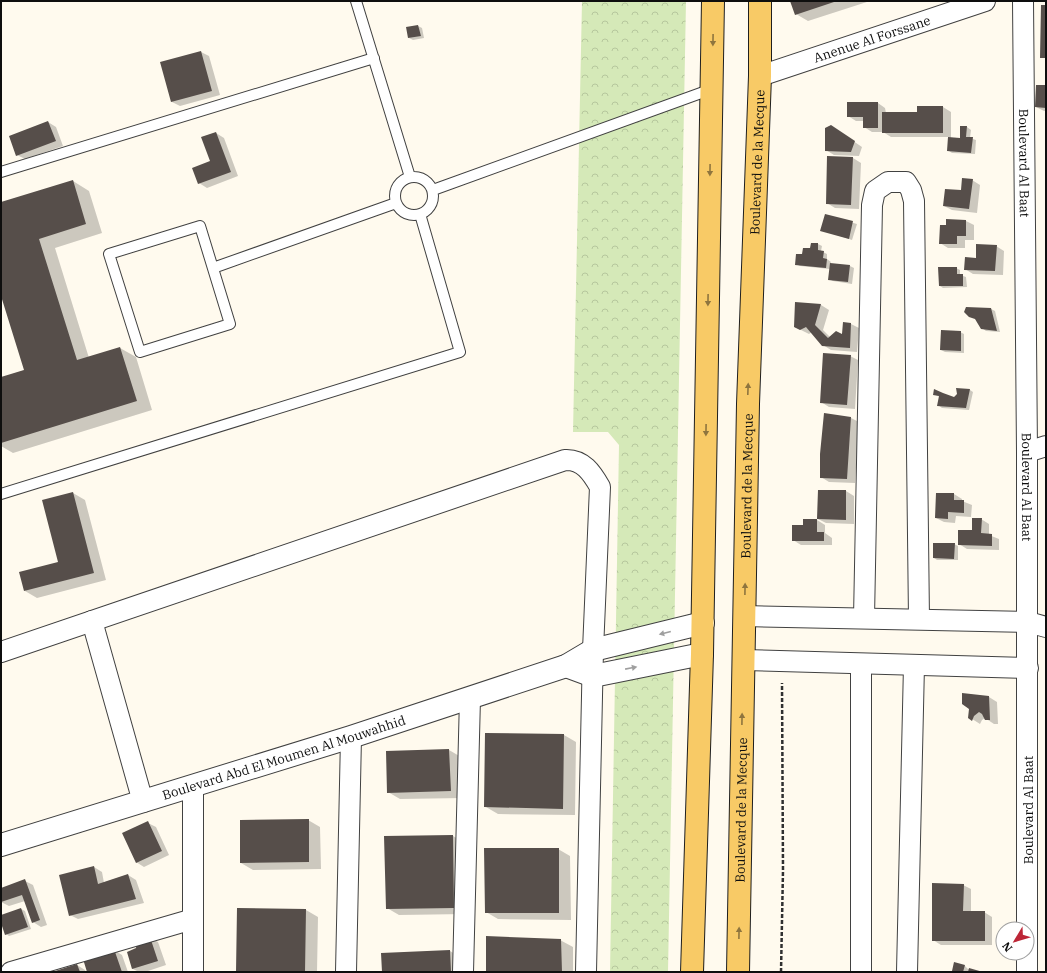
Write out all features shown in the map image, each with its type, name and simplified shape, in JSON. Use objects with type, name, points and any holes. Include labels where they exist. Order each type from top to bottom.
[{"type":"main road","points":[[692,972],[703,623],[713,1]]},
{"type":"main road","name":"Boulevard de la Mecque","points":[[738,972],[748,404],[760,76],[760,1]]},
{"type":"street","name":"Anenue Al Forssane","points":[[760,76],[985,1]]},
{"type":"street","name":"Boulevard Al Baat","points":[[1022,1],[1027,452],[1037,624],[1028,668],[1027,972]]},
{"type":"street","points":[[864,618],[872,205],[875,191],[888,182],[906,182],[911,190],[914,201],[920,619]]},
{"type":"street","points":[[1027,452],[1046,446]]},
{"type":"street","points":[[1,652],[565,460],[573,460],[582,463],[593,474],[600,488],[593,676],[586,972]]},
{"type":"street","points":[[744,616],[920,619],[1037,624]]},
{"type":"street","points":[[92,621],[142,802]]},
{"type":"street","name":"Boulevard Abd El Moumen Al Mouwahhid","points":[[1,846],[351,737],[470,698],[566,666],[594,650],[703,623]]},
{"type":"street","points":[[566,666],[593,676],[702,654]]},
{"type":"street","points":[[744,660],[1028,668]]},
{"type":"street","points":[[861,664],[861,972]]},
{"type":"street","points":[[907,972],[914,665]]},
{"type":"street","points":[[462,972],[470,698]]},
{"type":"street","points":[[346,972],[351,737]]},
{"type":"street","points":[[193,786],[193,972]]},
{"type":"street","points":[[11,972],[193,919]]},
{"type":"lane","points":[[356,1],[410,177]]},
{"type":"lane","points":[[1,172],[374,58]]},
{"type":"lane","points":[[433,190],[712,89]]},
{"type":"lane","points":[[414,176],[426,180],[433,190],[432,203],[429,208],[420,214],[405,212],[396,203],[396,191],[398,185],[403,180],[410,177],[414,176]]},
{"type":"lane","points":[[213,268],[396,203]]},
{"type":"lane","points":[[1,494],[460,352],[420,214]]},
{"type":"lane","points":[[200,226],[213,268],[230,324],[140,352],[109,254],[200,226]]},
{"type":"path","points":[[781,972],[783,870],[782,662]]},
{"type":"green space","points":[[582,1],[686,1],[668,972],[610,972],[619,445],[608,432],[573,432]]},
{"type":"building","points":[[790,1],[837,1],[795,15]]},
{"type":"building","points":[[1041,5],[1046,5],[1046,58],[1040,58]]},
{"type":"building","points":[[418,25],[421,36],[408,38],[406,27]]},
{"type":"building","points":[[201,51],[212,91],[171,102],[160,62]]},
{"type":"building","points":[[1036,85],[1046,85],[1046,108],[1035,107]]},
{"type":"building","points":[[847,102],[878,102],[878,128],[863,128],[863,117],[847,117]]},
{"type":"building","points":[[917,106],[943,106],[943,133],[882,133],[882,112],[917,112]]},
{"type":"building","points":[[48,121],[56,141],[16,156],[9,136]]},
{"type":"building","points":[[831,125],[855,141],[851,152],[825,151],[825,128]]},
{"type":"building","points":[[960,126],[967,126],[966,137],[973,137],[971,153],[947,151],[948,137],[960,138]]},
{"type":"building","points":[[216,132],[231,172],[198,184],[192,168],[210,161],[201,137]]},
{"type":"building","points":[[827,156],[853,157],[851,205],[826,204]]},
{"type":"building","points":[[962,178],[973,179],[969,209],[943,206],[945,189],[961,190]]},
{"type":"building","points":[[73,180],[86,224],[39,239],[77,360],[120,347],[137,401],[1,443],[1,377],[24,370],[1,296],[1,202]]},
{"type":"building","points":[[825,214],[853,221],[849,239],[820,231]]},
{"type":"building","points":[[946,219],[966,220],[966,236],[957,236],[957,244],[939,244],[940,225],[946,225]]},
{"type":"building","points":[[811,243],[818,243],[818,250],[824,251],[823,258],[827,259],[826,268],[795,265],[796,254],[802,254],[803,248],[810,248]]},
{"type":"building","points":[[976,244],[997,245],[995,271],[964,270],[965,257],[976,258]]},
{"type":"building","points":[[830,263],[850,265],[848,282],[828,280]]},
{"type":"building","points":[[938,267],[957,267],[957,274],[963,274],[963,286],[939,286]]},
{"type":"building","points":[[795,302],[821,304],[815,325],[828,338],[836,331],[842,334],[843,322],[851,323],[850,348],[822,346],[806,327],[800,330],[794,327]]},
{"type":"building","points":[[966,307],[991,308],[997,331],[981,329],[975,319],[969,317],[964,312]]},
{"type":"building","points":[[941,330],[961,331],[961,351],[940,350]]},
{"type":"building","points":[[823,353],[851,355],[847,405],[820,403]]},
{"type":"building","points":[[956,388],[970,389],[966,408],[937,406],[939,396],[933,395],[934,389],[954,397],[957,394]]},
{"type":"building","points":[[824,413],[851,417],[847,479],[820,478],[820,454]]},
{"type":"building","points":[[818,490],[846,490],[846,520],[817,519]]},
{"type":"building","points":[[73,492],[94,573],[24,591],[19,572],[58,562],[42,500]]},
{"type":"building","points":[[936,493],[954,493],[954,500],[964,500],[964,513],[948,512],[948,519],[935,518]]},
{"type":"building","points":[[972,518],[982,518],[981,533],[992,534],[992,546],[958,545],[958,530],[972,530]]},
{"type":"building","points":[[803,519],[817,519],[817,532],[824,532],[824,541],[792,541],[792,525],[803,525]]},
{"type":"building","points":[[933,543],[955,543],[954,559],[933,558]]},
{"type":"building","points":[[962,693],[989,696],[990,720],[985,720],[979,712],[974,716],[972,721],[968,718],[969,709],[962,704]]},
{"type":"building","points":[[485,733],[564,734],[563,809],[484,807]]},
{"type":"building","points":[[449,749],[451,791],[387,793],[386,751]]},
{"type":"building","points":[[309,819],[309,862],[240,863],[240,820]]},
{"type":"building","points":[[148,821],[162,851],[136,863],[122,833]]},
{"type":"building","points":[[453,835],[454,908],[386,909],[384,836]]},
{"type":"building","points":[[484,848],[559,848],[559,913],[485,913]]},
{"type":"building","points":[[94,866],[98,884],[128,874],[136,899],[69,916],[59,875]]},
{"type":"building","points":[[25,879],[40,920],[32,923],[22,895],[1,902],[1,888]]},
{"type":"building","points":[[932,883],[964,884],[963,911],[985,911],[985,941],[932,941]]},
{"type":"building","points":[[21,908],[28,927],[5,935],[1,923],[1,915]]},
{"type":"building","points":[[237,908],[306,909],[305,972],[236,972]]},
{"type":"building","points":[[486,936],[561,939],[562,972],[486,972]]},
{"type":"building","points":[[150,937],[158,961],[132,969],[127,952],[136,948],[137,941]]},
{"type":"building","points":[[114,949],[122,972],[87,972],[83,959]]},
{"type":"building","points":[[450,950],[451,972],[382,972],[381,953]]},
{"type":"building","points":[[954,962],[965,965],[963,972],[952,971]]},
{"type":"building","points":[[77,964],[80,972],[52,972]]},
{"type":"building","points":[[969,968],[983,972],[968,972]]}]
